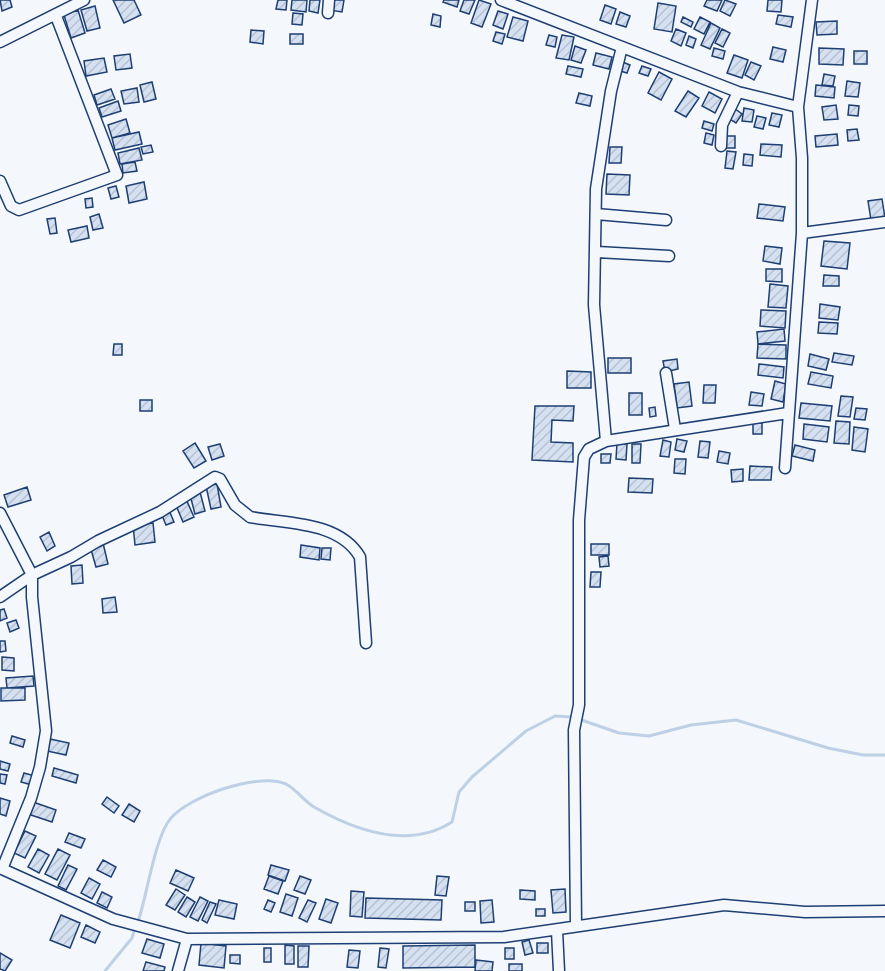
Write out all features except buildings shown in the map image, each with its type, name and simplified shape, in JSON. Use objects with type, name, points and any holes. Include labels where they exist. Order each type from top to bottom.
[{"type":"street","points":[[0,42],[84,0]]},
{"type":"street","points":[[328,13],[329,0]]},
{"type":"street","points":[[501,0],[738,92],[798,107]]},
{"type":"street","points":[[785,468],[801,232],[802,158],[798,107],[812,0]]},
{"type":"street","points":[[0,181],[11,206],[19,210],[117,175],[56,16]]},
{"type":"street","points":[[606,441],[594,305],[597,252],[596,189],[611,91],[622,47]]},
{"type":"street","points":[[722,146],[722,124],[738,92]]},
{"type":"street","points":[[596,214],[666,220]]},
{"type":"street","points":[[801,232],[885,222]]},
{"type":"street","points":[[597,252],[669,256]]},
{"type":"street","points":[[666,373],[675,429]]},
{"type":"street","points":[[576,926],[574,730],[579,705],[579,520],[584,457],[589,448],[606,441],[788,413]]},
{"type":"street","points":[[0,597],[32,575],[119,530],[160,512],[214,477],[220,479],[242,513],[250,518],[334,532],[353,546],[360,557],[366,643]]},
{"type":"street","points":[[0,513],[32,575],[32,597],[46,731],[40,768],[31,798],[1,868],[69,901],[122,921],[186,939],[467,939],[557,931],[576,926],[724,905],[820,913],[885,911]]},
{"type":"street","points":[[557,931],[559,971]]},
{"type":"street","points":[[178,971],[186,939]]},
{"type":"waterway","points":[[138,922],[160,838],[171,818],[180,810],[208,794],[242,784],[259,781],[286,784],[307,802],[330,816],[365,830],[400,836],[418,835],[452,822],[459,792],[472,777],[526,731],[555,716],[573,717],[619,733],[649,736],[691,725],[736,720],[828,748],[863,755],[885,755]]},
{"type":"waterway","points":[[105,971],[132,938],[135,928]]}]
